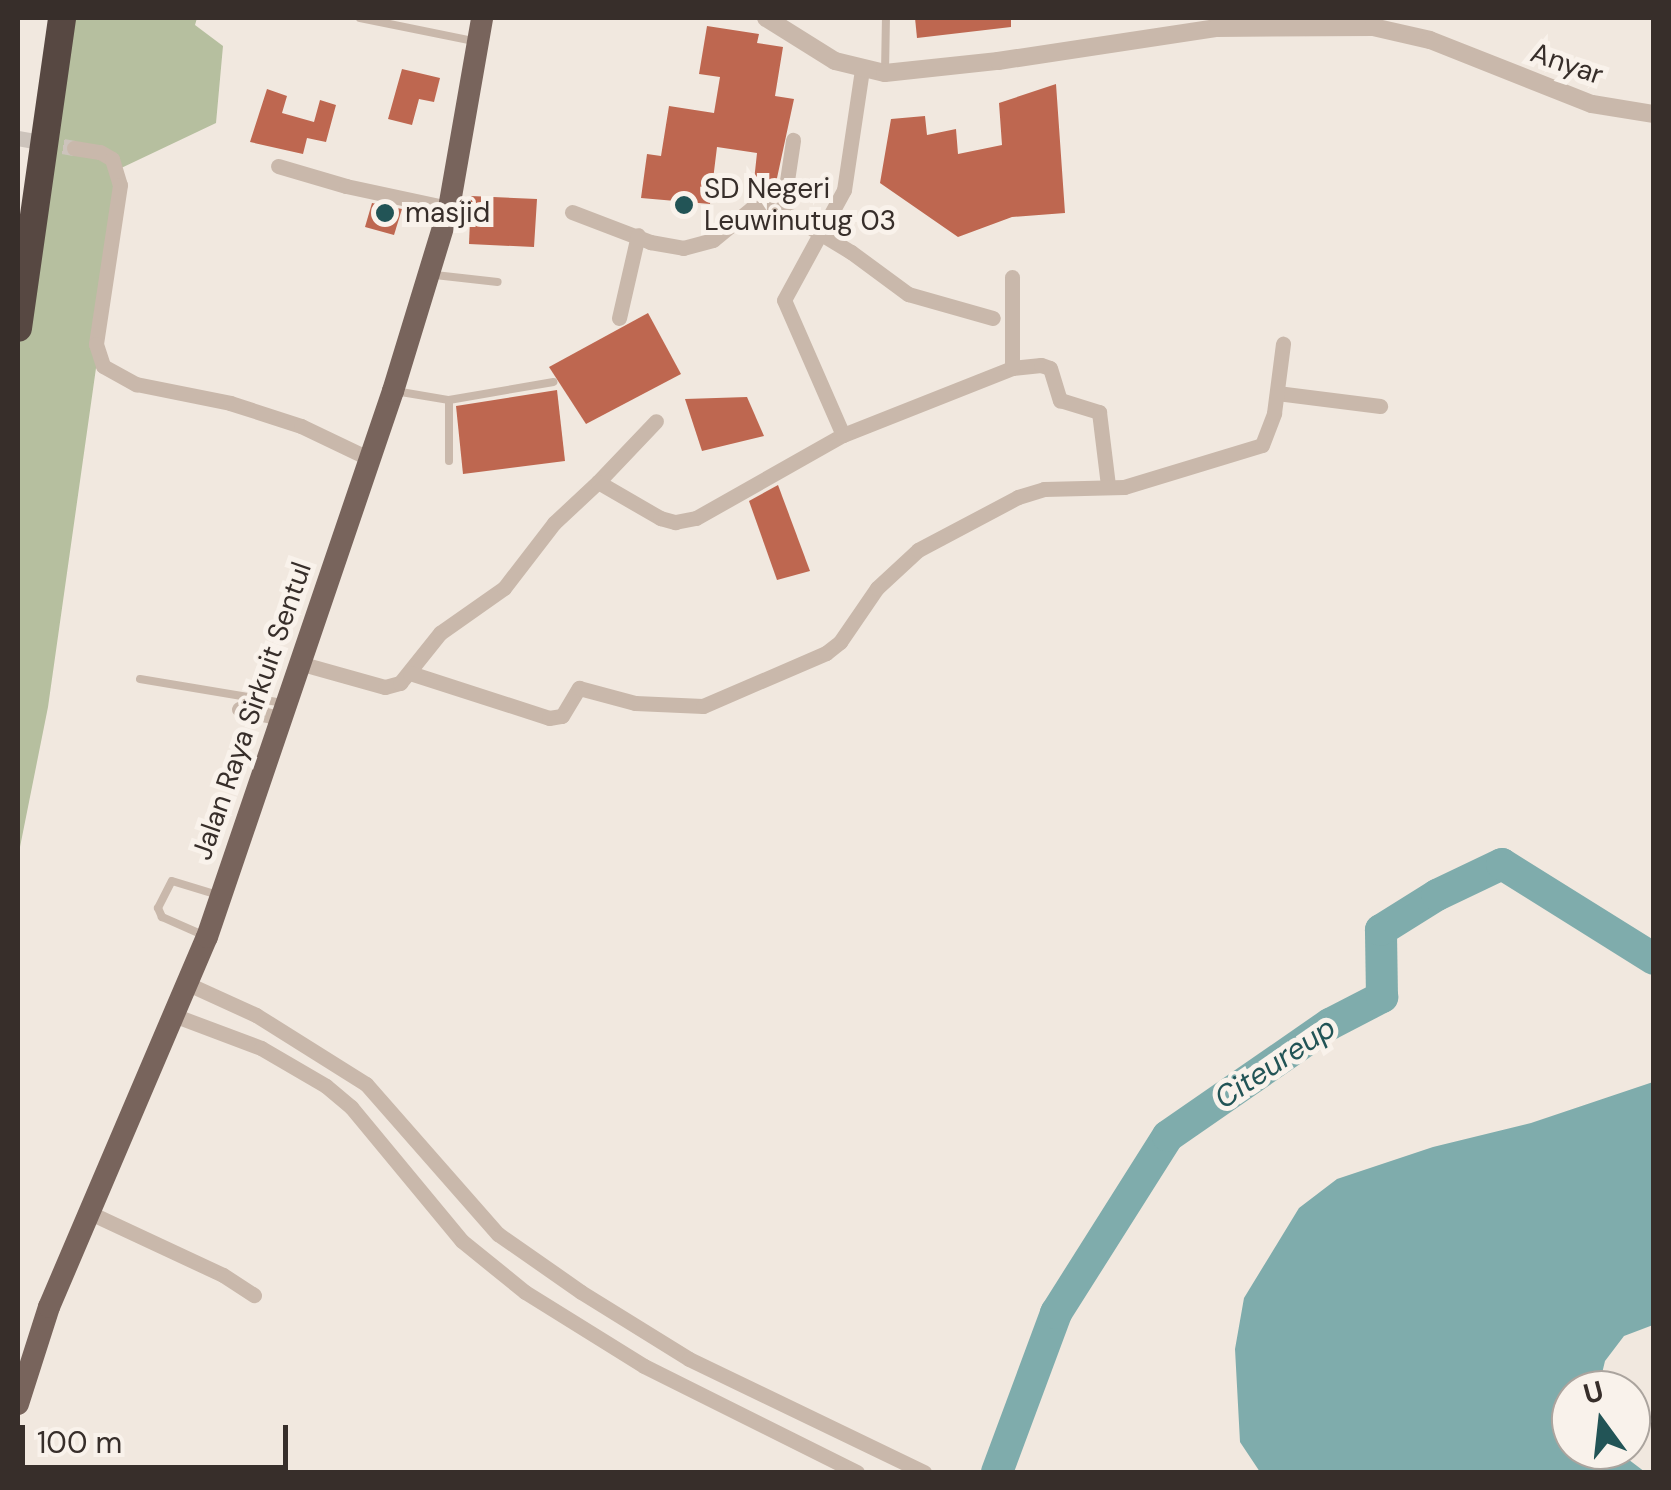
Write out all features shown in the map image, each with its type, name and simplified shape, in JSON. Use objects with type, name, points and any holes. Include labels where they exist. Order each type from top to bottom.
[{"type":"highway","points":[[18,328],[62,18]]},
{"type":"main road","name":"Jalan Raya Sirkuit Sentul","points":[[18,1404],[49,1307],[207,937],[370,459],[449,208],[482,18]]},
{"type":"street","name":"Anyar","points":[[766,18],[835,61],[885,73],[998,61],[1216,28],[1327,21],[1430,40],[1592,104],[1654,114]]},
{"type":"street","points":[[843,435],[784,300],[844,190],[862,70]]},
{"type":"street","points":[[782,214],[793,140]]},
{"type":"street","points":[[74,148],[100,152],[112,160],[120,185],[96,344],[104,366],[136,384],[201,396],[301,426],[370,459]]},
{"type":"street","points":[[278,166],[346,186],[449,208]]},
{"type":"street","points":[[572,212],[683,248],[713,240],[752,208],[782,214],[822,234],[908,294],[993,318]]},
{"type":"street","points":[[619,318],[638,235]]},
{"type":"street","points":[[1012,277],[1012,368]]},
{"type":"street","points":[[410,673],[549,718],[562,716],[578,688],[635,703],[703,706],[826,653],[840,642],[877,588],[918,550],[1028,492],[1141,483],[1190,463],[1262,445],[1270,434],[1284,344]]},
{"type":"street","points":[[598,482],[638,508],[675,522],[696,518],[843,435],[1012,368],[1041,364],[1050,368],[1060,400],[1099,412],[1108,485]]},
{"type":"street","points":[[1277,393],[1380,406]]},
{"type":"street","points":[[299,663],[385,687],[400,683],[440,634],[504,588],[554,523],[656,420]]},
{"type":"street","points":[[239,709],[282,711]]},
{"type":"street","points":[[188,984],[302,1041],[366,1084],[498,1234],[689,1359],[900,1467],[924,1472]]},
{"type":"street","points":[[176,1016],[261,1048],[291,1064],[351,1107],[451,1228],[525,1292],[644,1366],[857,1472]]},
{"type":"street","points":[[291,1064],[302,1041]]},
{"type":"street","points":[[88,1212],[223,1275],[254,1295]]},
{"type":"lane","points":[[360,18],[479,42]]},
{"type":"lane","points":[[885,73],[886,18]]},
{"type":"lane","points":[[430,274],[498,282]]},
{"type":"lane","points":[[393,390],[449,400],[553,382]]},
{"type":"lane","points":[[449,400],[449,461]]},
{"type":"lane","points":[[140,679],[282,711]]},
{"type":"lane","points":[[207,937],[162,917],[158,908],[172,881],[221,896]]},
{"type":"green space","points":[[62,18],[197,18],[195,25],[223,46],[216,123],[117,170],[98,354],[48,707],[18,857],[18,328]]},
{"type":"water","points":[[1653,1082],[1653,1325],[1624,1336],[1603,1370],[1551,1370],[1551,1470],[1645,1472],[1260,1472],[1240,1442],[1235,1349],[1244,1298],[1299,1208],[1337,1179],[1433,1147],[1531,1123]]},
{"type":"building","points":[[915,18],[1011,18],[1011,27],[917,38]]},
{"type":"building","points":[[707,26],[759,34],[757,43],[783,47],[775,96],[794,99],[774,192],[753,190],[757,153],[717,147],[710,204],[641,198],[647,154],[661,156],[669,106],[714,113],[720,77],[699,74]]},
{"type":"building","points":[[402,69],[440,78],[434,102],[419,99],[412,125],[388,119]]},
{"type":"building","points":[[1056,84],[1065,213],[1012,217],[958,237],[880,183],[891,119],[925,116],[927,135],[956,129],[958,154],[1002,145],[999,103]]},
{"type":"building","points":[[267,89],[287,96],[282,113],[314,122],[320,100],[336,105],[326,142],[307,138],[303,154],[250,142]]},
{"type":"building","points":[[471,196],[537,199],[534,247],[469,244]]},
{"type":"building","name":"masjid","points":[[372,203],[402,209],[394,235],[365,227]]},
{"type":"building","points":[[648,313],[681,374],[586,424],[549,367]]},
{"type":"building","points":[[557,390],[565,461],[463,474],[456,406]]},
{"type":"building","points":[[747,397],[764,436],[702,451],[685,399]]},
{"type":"building","points":[[778,485],[810,571],[777,580],[749,501]]},
{"type":"waterway","name":"Citeureup","points":[[997,1472],[1056,1313],[1168,1136],[1330,1024],[1382,997],[1381,930],[1437,895],[1502,864],[1654,959]]},
{"type":"tunnel","points":[[18,138],[74,148]]},
{"type":"place","name":"SD Negeri Leuwinutug 03","points":[[684,205]]},
{"type":"place","name":"masjid","points":[[385,213]]}]
